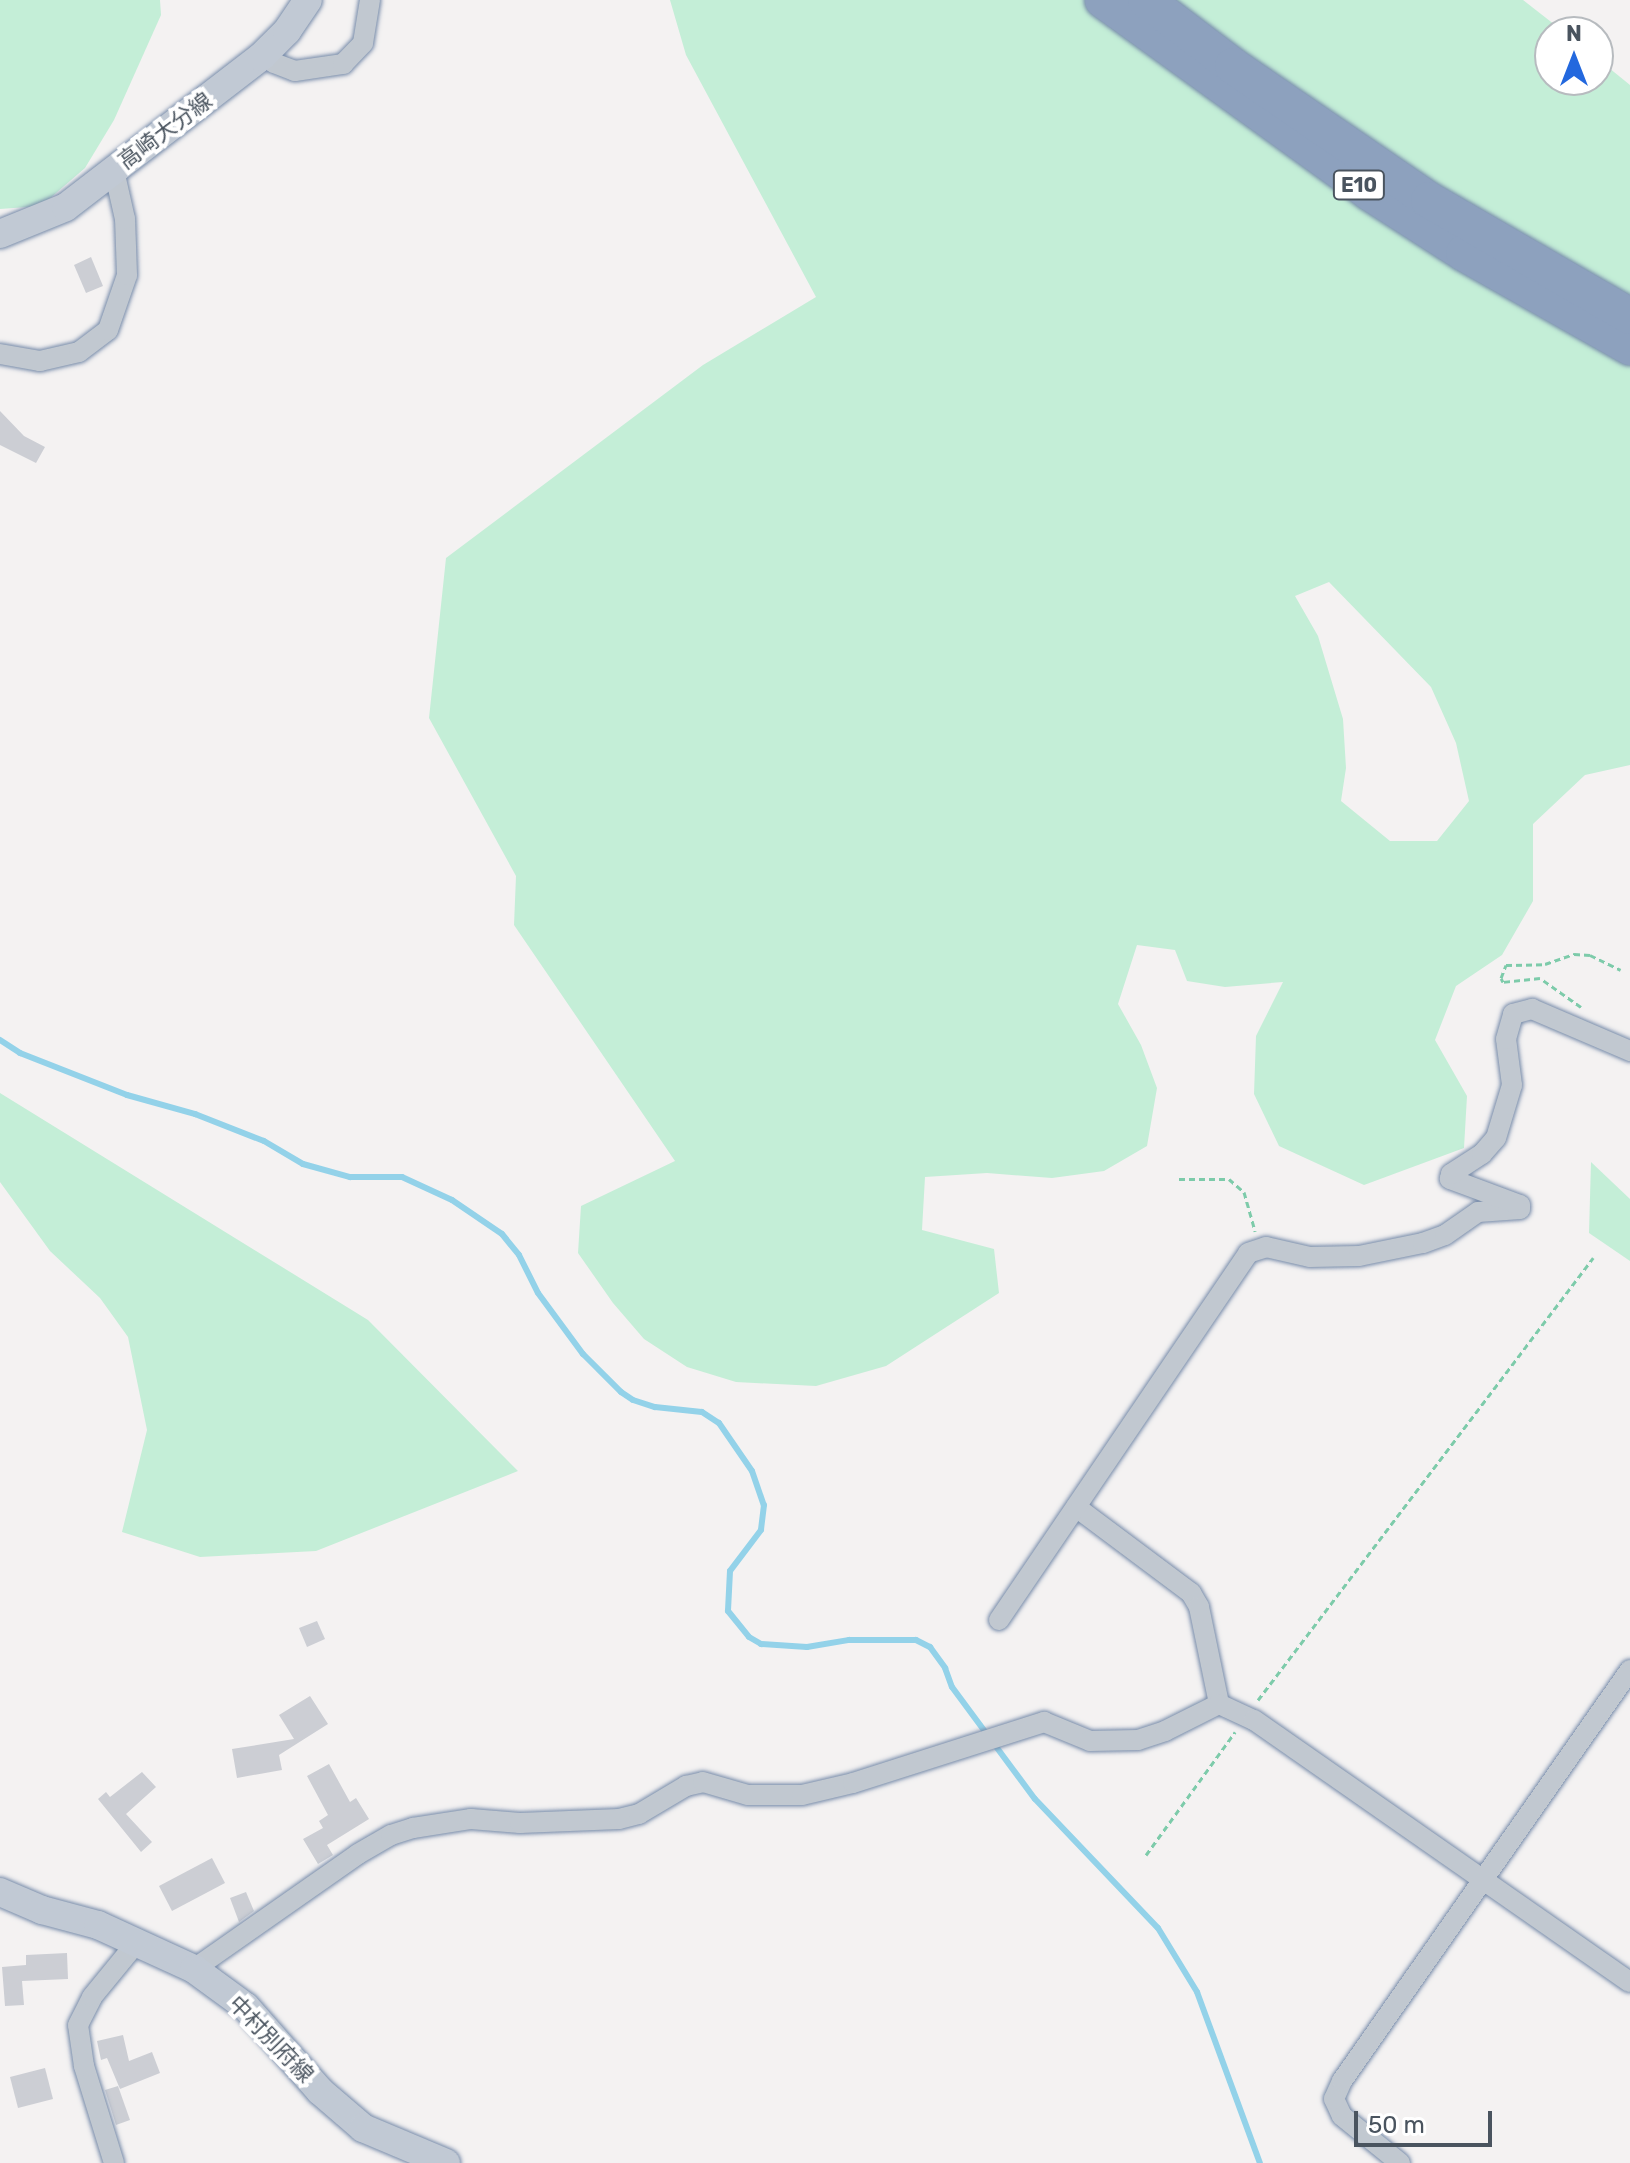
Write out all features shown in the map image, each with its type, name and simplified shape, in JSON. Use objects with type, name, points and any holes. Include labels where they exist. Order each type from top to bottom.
[{"type":"highway","name":"E10","points":[[1103,0],[1369,192],[1464,253],[1630,347]]},
{"type":"highway","name":"E10","points":[[1146,0],[1233,66],[1429,200],[1630,316]]},
{"type":"main road","name":"高崎大分線","points":[[0,234],[66,207],[264,54],[287,31],[308,0]]},
{"type":"main road","name":"中村別府線","points":[[0,1892],[137,1942],[194,1969],[246,2007],[320,2091],[363,2128],[446,2163]]},
{"type":"street","points":[[264,54],[295,71],[343,64],[363,43],[370,0]]},
{"type":"street","points":[[0,354],[40,361],[79,352],[108,330],[127,275],[125,219],[114,170]]},
{"type":"street","points":[[999,1620],[1248,1253],[1266,1247],[1310,1257],[1359,1256],[1423,1243],[1445,1235],[1478,1212],[1520,1209],[1520,1205],[1450,1179],[1451,1174],[1482,1154],[1496,1138],[1512,1085],[1506,1039],[1513,1014],[1532,1009],[1630,1051]]},
{"type":"street","points":[[1076,1507],[1191,1593],[1199,1607],[1219,1704]]},
{"type":"street","points":[[1400,2163],[1342,2116],[1334,2099],[1342,2081],[1630,1670]]},
{"type":"street","points":[[1219,1704],[1246,1716],[1630,1982]]},
{"type":"street","points":[[194,1969],[358,1854],[391,1835],[413,1828],[471,1819],[520,1823],[619,1819],[639,1814],[686,1786],[703,1782],[748,1795],[802,1795],[867,1779],[1044,1722],[1090,1741],[1138,1740],[1165,1731],[1219,1704]]},
{"type":"street","points":[[114,2163],[84,2066],[78,2025],[92,1997],[137,1942]]},
{"type":"path","points":[[1582,1008],[1540,978],[1503,982],[1501,978],[1506,965],[1545,964],[1574,954],[1590,955],[1621,970]]},
{"type":"path","points":[[1179,1179],[1229,1179],[1244,1192],[1255,1232],[1248,1253]]},
{"type":"path","points":[[1146,1855],[1246,1716],[1593,1258]]},
{"type":"green space","points":[[0,0],[160,0],[161,15],[114,120],[85,168],[41,206],[0,209]]},
{"type":"green space","points":[[670,0],[1523,0],[1544,16],[1534,16],[1534,96],[1614,96],[1614,72],[1630,85],[1630,765],[1585,775],[1533,824],[1533,901],[1502,955],[1456,986],[1435,1040],[1467,1096],[1464,1148],[1364,1185],[1279,1146],[1254,1094],[1256,1036],[1283,982],[1225,987],[1187,981],[1175,950],[1137,945],[1118,1004],[1141,1045],[1157,1088],[1147,1146],[1104,1171],[1052,1178],[987,1173],[925,1177],[922,1230],[994,1249],[999,1293],[886,1366],[816,1386],[736,1382],[687,1367],[644,1339],[613,1303],[578,1253],[581,1206],[675,1161],[514,925],[516,876],[429,718],[446,558],[703,365],[816,297],[686,55]],"holes":[[[1329,582],[1431,687],[1456,743],[1469,801],[1437,841],[1390,841],[1341,801],[1346,768],[1343,719],[1318,636],[1295,596]]]},
{"type":"green space","points":[[0,1093],[368,1320],[518,1471],[316,1551],[200,1557],[122,1532],[147,1430],[128,1337],[100,1298],[50,1251],[0,1182]]},
{"type":"green space","points":[[1591,1162],[1630,1199],[1630,1261],[1589,1233]]},
{"type":"building","points":[[91,257],[103,286],[86,293],[74,265]]},
{"type":"building","points":[[0,411],[24,436],[45,447],[36,463],[0,445]]},
{"type":"building","points":[[317,1621],[325,1639],[307,1647],[299,1628]]},
{"type":"building","points":[[310,1696],[328,1724],[279,1755],[282,1770],[237,1778],[232,1749],[294,1739],[279,1715]]},
{"type":"building","points":[[329,1764],[350,1802],[356,1798],[369,1819],[327,1845],[333,1855],[318,1864],[303,1839],[323,1828],[319,1821],[328,1815],[307,1776]]},
{"type":"building","points":[[142,1772],[156,1787],[126,1814],[152,1842],[141,1852],[98,1799],[106,1792],[110,1797]]},
{"type":"building","points":[[212,1858],[225,1883],[172,1911],[159,1886]]},
{"type":"building","points":[[246,1892],[254,1911],[239,1922],[230,1898]]},
{"type":"building","points":[[67,1953],[68,1979],[22,1981],[24,2005],[5,2006],[2,1967],[26,1965],[26,1955]]},
{"type":"building","points":[[123,2035],[129,2061],[152,2052],[160,2073],[120,2089],[107,2058],[101,2060],[97,2041]]},
{"type":"building","points":[[45,2068],[53,2099],[18,2108],[10,2077]]},
{"type":"building","points":[[118,2086],[130,2120],[116,2125],[105,2090]]},
{"type":"waterway","points":[[0,1040],[20,1053],[127,1095],[195,1114],[264,1141],[303,1164],[350,1177],[402,1177],[452,1200],[502,1234],[519,1255],[538,1293],[583,1354],[621,1392],[633,1400],[655,1407],[702,1412],[719,1423],[752,1471],[764,1505],[761,1530],[730,1571],[728,1611],[749,1637],[761,1644],[807,1647],[849,1640],[916,1640],[930,1647],[945,1668],[952,1687],[1035,1799],[1158,1928],[1197,1992],[1260,2163]]}]
